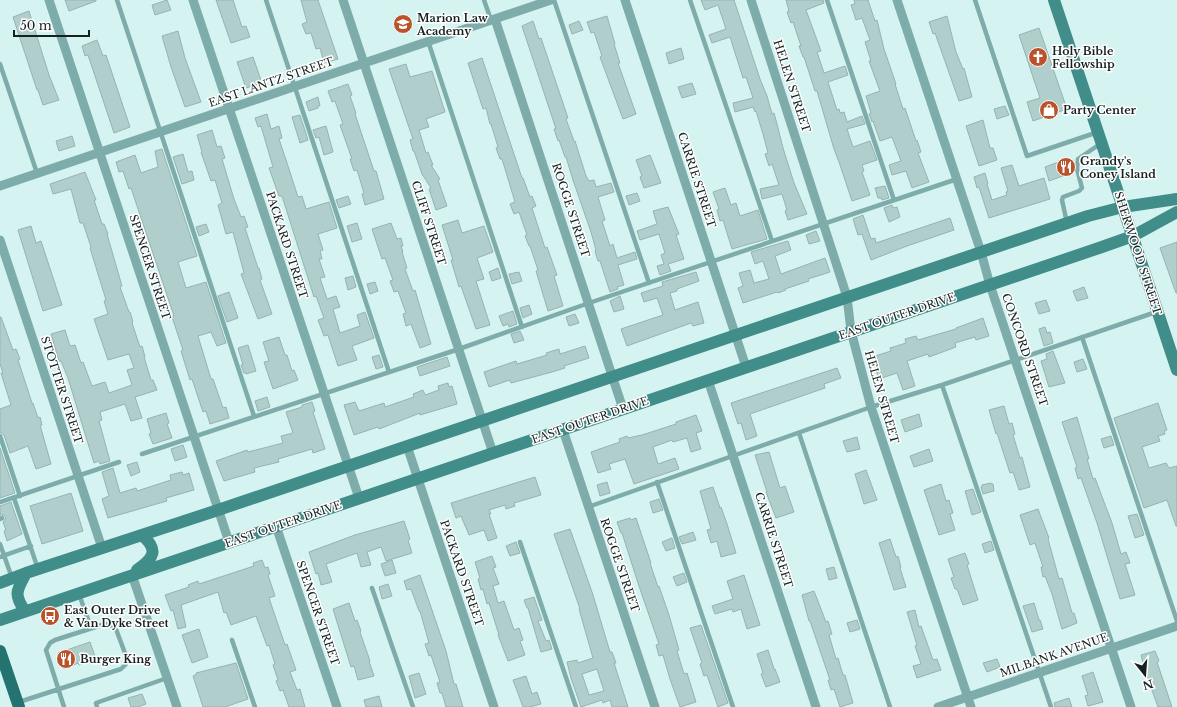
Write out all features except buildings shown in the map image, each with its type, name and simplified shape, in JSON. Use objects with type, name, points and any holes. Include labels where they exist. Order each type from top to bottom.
[{"type":"main road","name":"SHERWOOD STREET","points":[[1054,0],[1177,370]]},
{"type":"main road","points":[[0,583],[981,252],[1123,207],[1177,199]]},
{"type":"main road","name":"EAST OUTER DRIVE","points":[[0,620],[1132,236],[1177,212]]},
{"type":"main road","points":[[132,575],[149,562],[152,553],[152,547],[142,535]]},
{"type":"main road","points":[[25,611],[18,602],[16,595],[26,573]]},
{"type":"main road","points":[[0,651],[18,705]]},
{"type":"street","name":"SPENCER STREET","points":[[49,0],[229,542]]},
{"type":"street","name":"PACKARD STREET","points":[[193,0],[359,498]]},
{"type":"street","name":"CLIFF STREET","points":[[343,0],[493,453]]},
{"type":"street","name":"EAST LANTZ STREET","points":[[0,186],[552,0]]},
{"type":"street","name":"CARRIE STREET","points":[[625,0],[746,367]]},
{"type":"street","name":"HELEN STREET","points":[[751,0],[847,297],[851,331],[871,407],[971,707]]},
{"type":"street","name":"CONCORD STREET","points":[[897,0],[981,252],[990,285],[1132,707]]},
{"type":"street","name":"ROGGE STREET","points":[[492,20],[589,303],[623,409]]},
{"type":"street","name":"STOTTER STREET","points":[[0,240],[102,548]]},
{"type":"street","name":"CARRIE STREET","points":[[708,380],[816,707]]},
{"type":"street","name":"ROGGE STREET","points":[[563,430],[655,707]]},
{"type":"street","name":"PACKARD STREET","points":[[407,446],[494,707]]},
{"type":"street","name":"SPENCER STREET","points":[[276,526],[337,707]]},
{"type":"street","points":[[132,575],[177,707]]},
{"type":"street","name":"MILBANK AVENUE","points":[[938,707],[1177,626]]},
{"type":"lane","points":[[117,0],[254,416]]},
{"type":"lane","points":[[266,0],[389,372]]},
{"type":"lane","points":[[484,0],[492,20]]},
{"type":"lane","points":[[552,0],[649,283]]},
{"type":"lane","points":[[690,0],[772,241]]},
{"type":"lane","points":[[826,0],[894,200]]},
{"type":"lane","points":[[975,0],[1027,156],[1100,138]]},
{"type":"lane","points":[[428,42],[522,327]]},
{"type":"lane","points":[[0,64],[37,173]]},
{"type":"lane","points":[[1067,224],[1062,200],[1063,197],[1082,188],[1077,170],[1078,159],[1100,138]]},
{"type":"lane","points":[[142,454],[459,349],[589,303],[957,179]]},
{"type":"lane","points":[[588,507],[871,407],[1158,311]]},
{"type":"lane","points":[[1082,337],[1177,622]]},
{"type":"lane","points":[[942,384],[1051,707]]},
{"type":"lane","points":[[800,433],[890,707]]},
{"type":"lane","points":[[0,436],[20,496]]},
{"type":"lane","points":[[0,502],[119,462]]},
{"type":"lane","points":[[657,482],[733,707]]},
{"type":"lane","points":[[14,498],[17,513],[31,546],[38,569]]},
{"type":"lane","points":[[520,542],[576,707]]},
{"type":"lane","points":[[0,544],[2,556],[12,578]]},
{"type":"lane","points":[[2,556],[31,546]]},
{"type":"lane","points":[[372,588],[413,707]]},
{"type":"lane","points":[[79,593],[91,628]]},
{"type":"lane","points":[[18,705],[59,689],[121,669],[126,664],[126,656],[116,629],[111,625],[105,624],[91,628],[50,643],[46,650],[59,689],[64,707]]},
{"type":"lane","points":[[232,640],[255,707]]},
{"type":"lane","points":[[97,707],[96,703],[167,678]]},
{"type":"place","name":"Marion Law Academy","points":[[403,24]]},
{"type":"place","name":"Holy Bible Fellowship","points":[[1038,57]]},
{"type":"place","name":"Party Center","points":[[1049,110]]},
{"type":"place","name":"Grandy's Coney Island","points":[[1066,167]]},
{"type":"place","name":"East Outer Drive & Van Dyke Street","points":[[50,616]]},
{"type":"place","name":"Burger King","points":[[66,659]]}]
